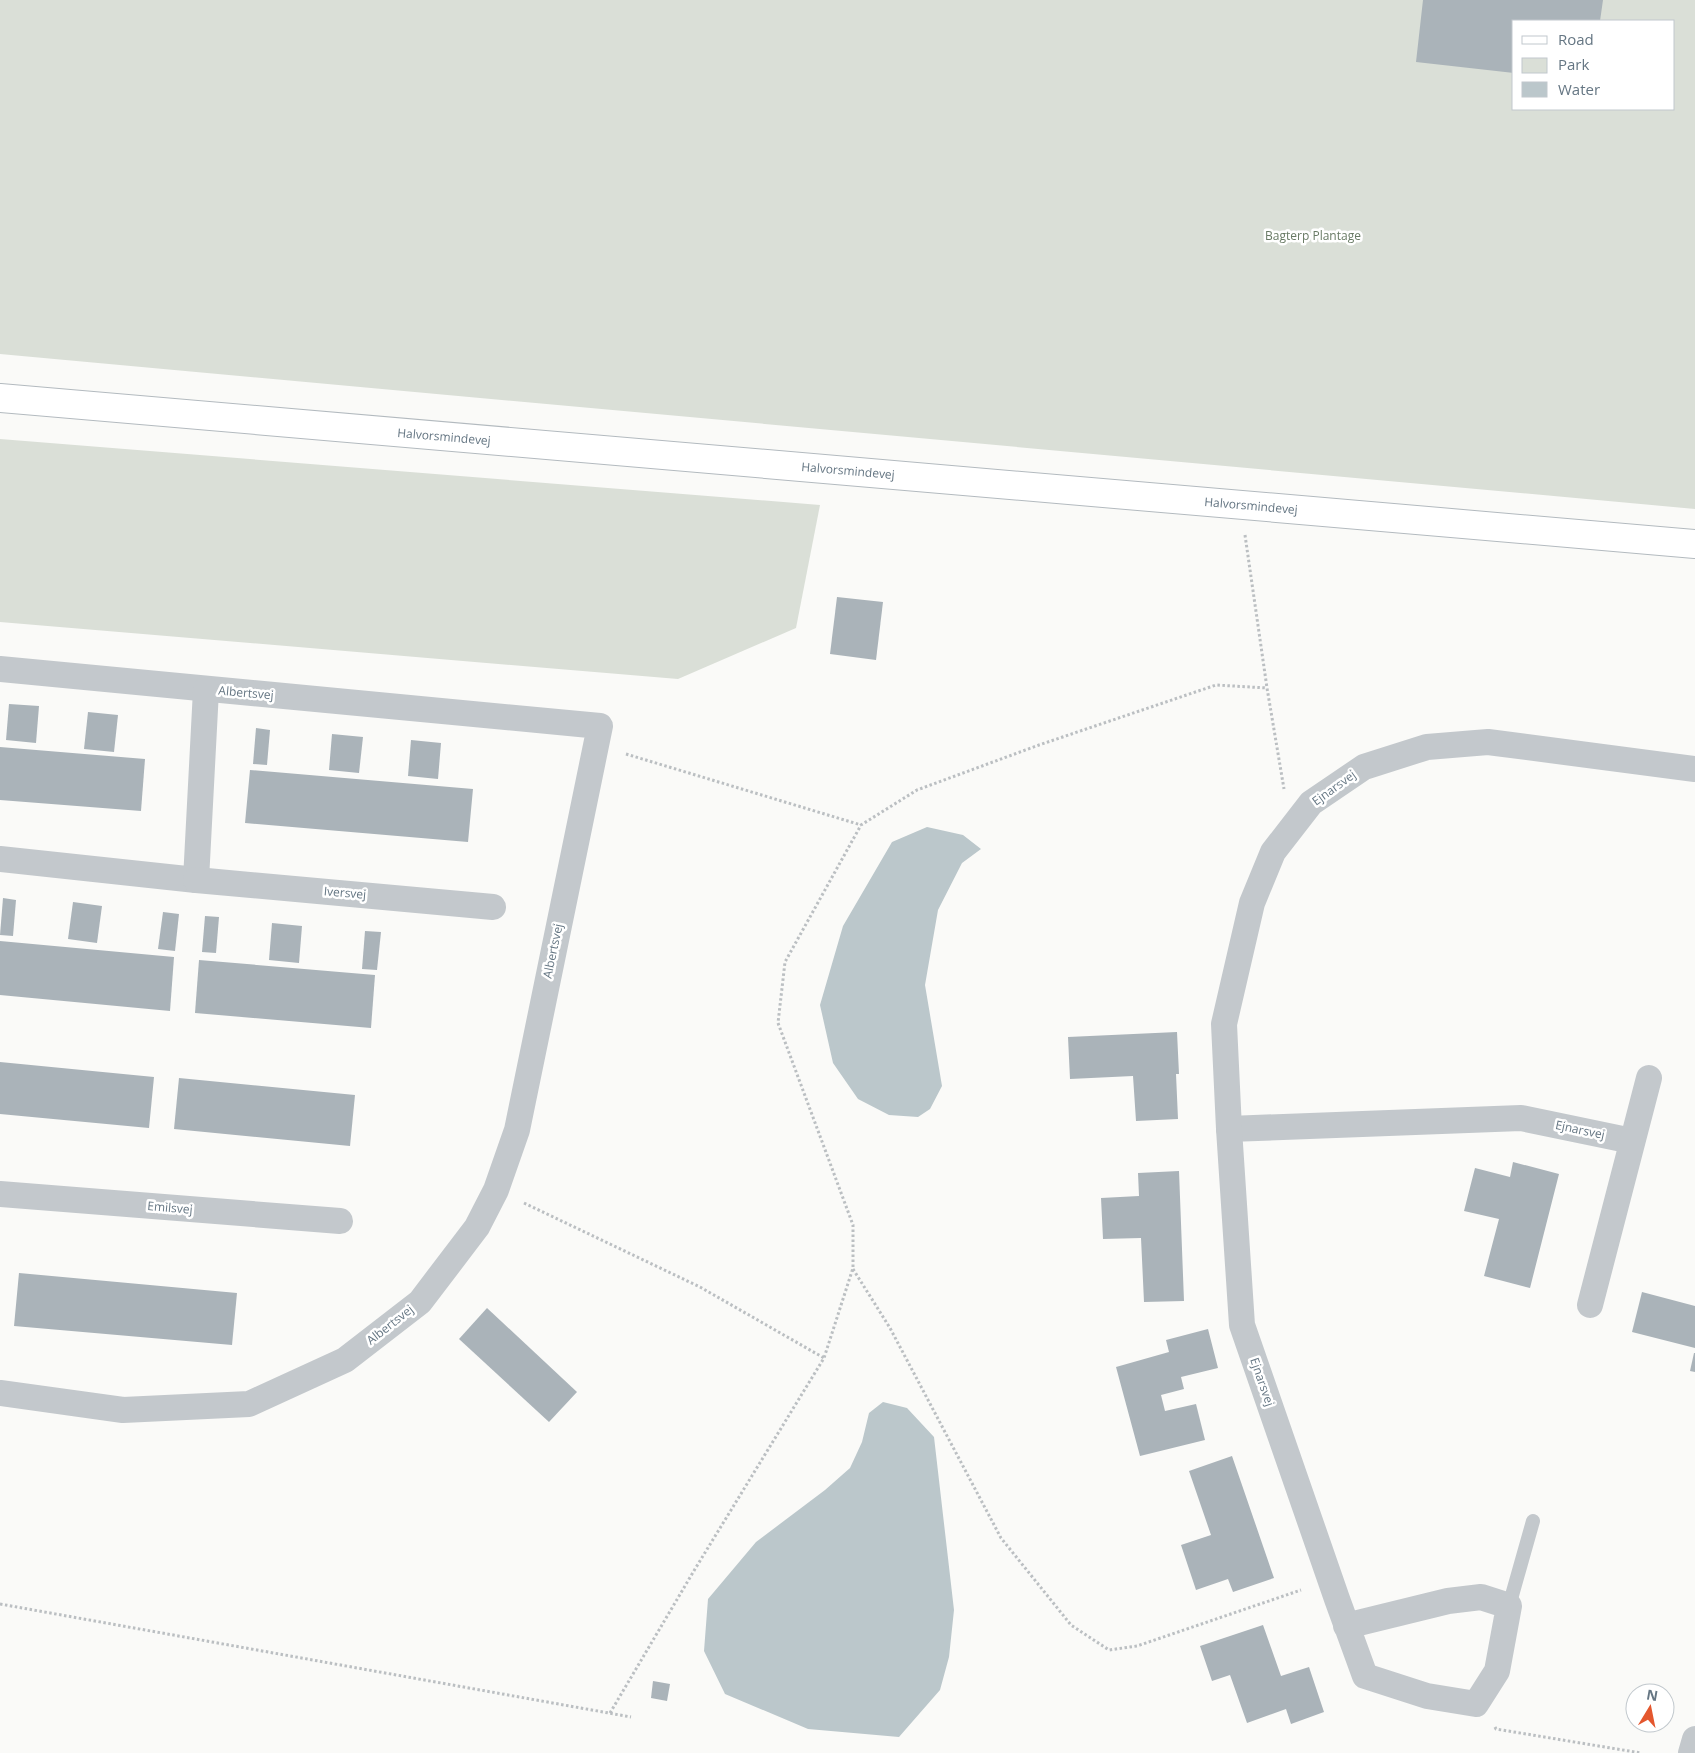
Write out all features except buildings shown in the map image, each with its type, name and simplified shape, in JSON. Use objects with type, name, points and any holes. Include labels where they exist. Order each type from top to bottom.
[{"type":"street","name":"Halvorsmindevej","points":[[0,398],[1695,544]]},
{"type":"street","name":"Albertsvej","points":[[0,669],[600,726],[517,1130],[496,1190],[477,1227],[420,1302],[345,1360],[249,1404],[123,1410],[0,1393]]},
{"type":"street","points":[[196,880],[206,690]]},
{"type":"street","name":"Ejnarsvej","points":[[1476,1704],[1427,1696],[1365,1676],[1242,1325],[1224,1024],[1252,903],[1273,852],[1312,803],[1364,767],[1427,747],[1488,742],[1695,769]]},
{"type":"street","name":"Iversvej","points":[[0,859],[196,880],[493,907]]},
{"type":"street","points":[[1590,1305],[1649,1078]]},
{"type":"street","name":"Ejnarsvej","points":[[1229,1129],[1521,1118],[1632,1141]]},
{"type":"street","name":"Emilsvej","points":[[0,1194],[340,1221]]},
{"type":"street","points":[[1346,1626],[1448,1601],[1481,1597],[1509,1606],[1497,1671],[1476,1704]]},
{"type":"street","points":[[1691,1753],[1695,1738]]},
{"type":"lane","points":[[1509,1606],[1533,1521]]},
{"type":"path","points":[[1241,505],[1283,786],[1298,821]]},
{"type":"path","points":[[610,1714],[695,1569],[824,1358],[853,1268],[853,1225],[778,1023],[785,962],[861,825],[916,790],[1216,685],[1267,688]]},
{"type":"path","points":[[600,726],[626,754],[861,825]]},
{"type":"path","points":[[496,1190],[700,1286],[824,1358]]},
{"type":"path","points":[[853,1268],[890,1328],[1000,1538],[1071,1625],[1109,1650],[1138,1646],[1330,1580]]},
{"type":"path","points":[[0,1604],[631,1717]]},
{"type":"path","points":[[1476,1704],[1496,1729],[1641,1753]]},
{"type":"green space","name":"Bagterp Plantage","points":[[0,0],[1695,0],[1695,509],[0,354]]},
{"type":"green space","points":[[0,439],[820,505],[796,628],[678,679],[0,622]]},
{"type":"water","points":[[927,827],[963,835],[981,849],[962,863],[938,910],[925,985],[942,1086],[930,1109],[918,1117],[889,1115],[858,1099],[833,1063],[820,1005],[843,926],[892,842]]},
{"type":"water","points":[[883,1402],[907,1408],[934,1437],[954,1610],[949,1657],[940,1690],[899,1737],[808,1729],[725,1694],[704,1651],[708,1599],[756,1542],[825,1490],[850,1468],[862,1442],[869,1413]]}]
